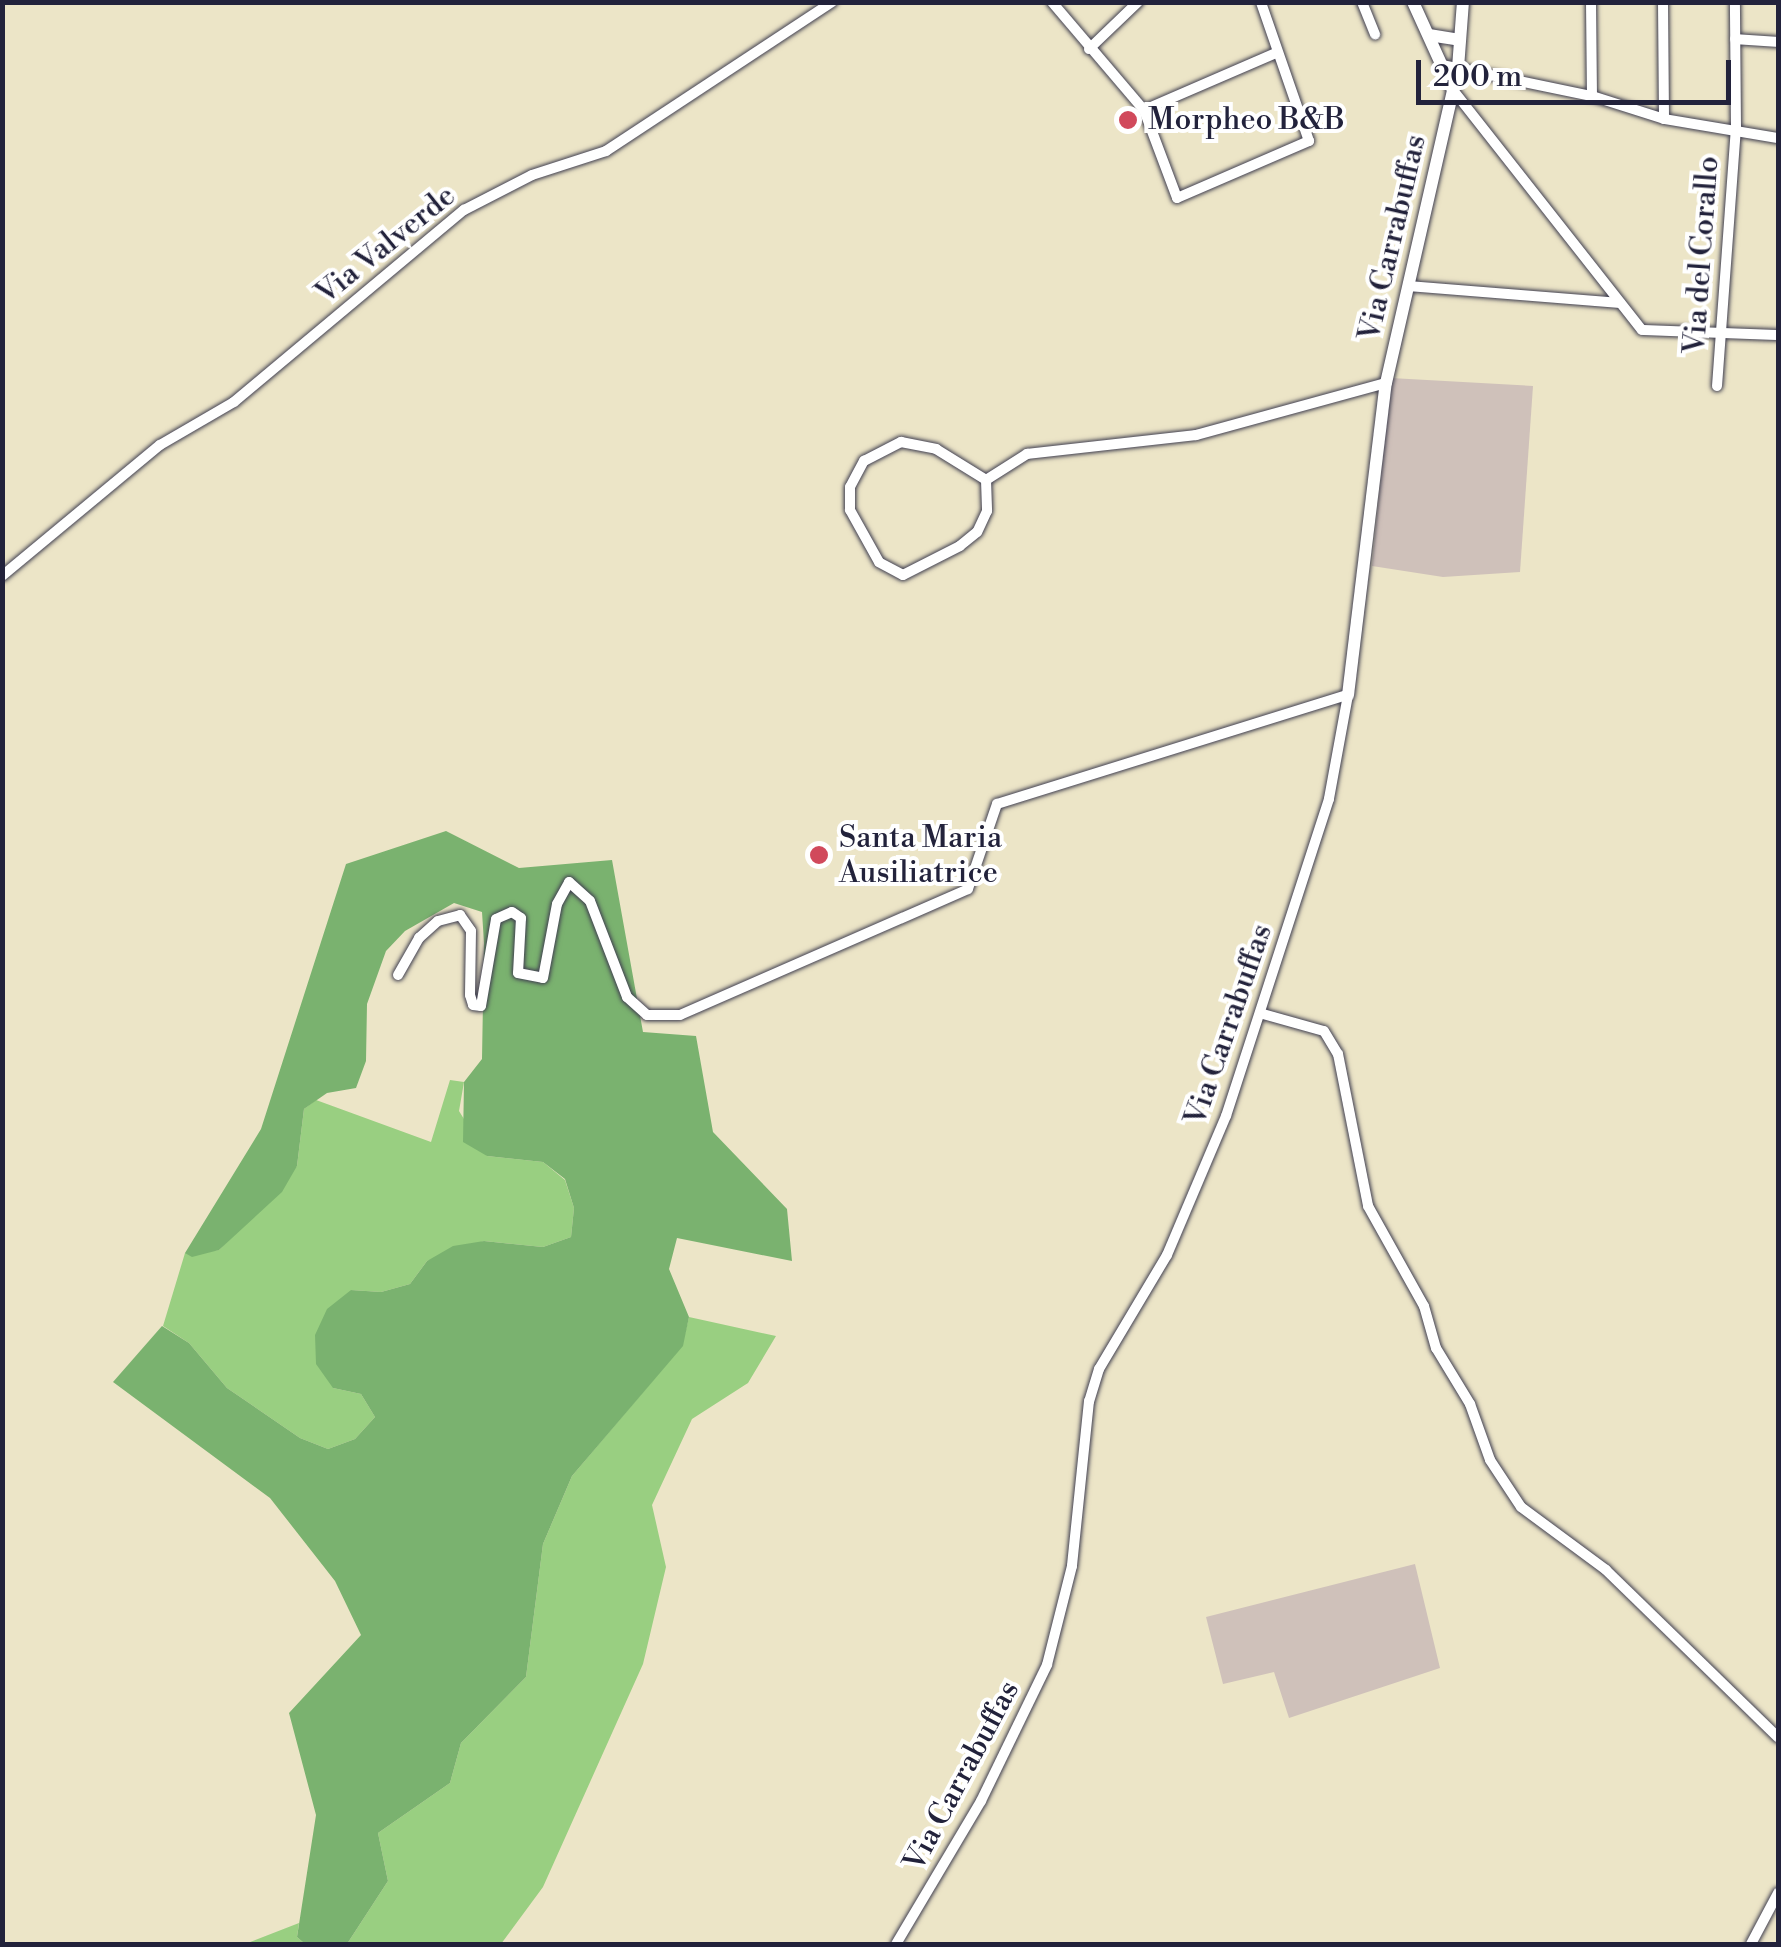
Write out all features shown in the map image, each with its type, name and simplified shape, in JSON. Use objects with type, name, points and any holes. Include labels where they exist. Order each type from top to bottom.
[{"type":"street","name":"Via Valverde","points":[[2,576],[160,445],[246,392],[377,276],[464,210],[532,176],[606,151],[832,2]]},
{"type":"street","points":[[1052,2],[1144,110],[1177,198],[1309,141],[1261,2]]},
{"type":"street","points":[[1089,49],[1138,2]]},
{"type":"street","points":[[1362,2],[1375,34]]},
{"type":"street","points":[[1413,2],[1453,90],[1642,330],[1778,334]]},
{"type":"street","points":[[1430,35],[1460,40],[1463,2]]},
{"type":"street","points":[[1591,2],[1592,96]]},
{"type":"street","points":[[1663,2],[1664,119]]},
{"type":"street","name":"Via del Corallo","points":[[1717,386],[1736,128],[1735,2]]},
{"type":"street","name":"Via Carrabuffas","points":[[896,1944],[974,1814],[1047,1666],[1072,1566],[1081,1455],[1099,1369],[1168,1254],[1263,1014],[1329,799],[1348,695],[1386,383],[1458,68],[1460,40]]},
{"type":"street","points":[[1736,40],[1778,42]]},
{"type":"street","points":[[1144,110],[1276,53]]},
{"type":"street","points":[[1442,64],[1592,96],[1664,119],[1778,138]]},
{"type":"street","points":[[1408,286],[1620,302]]},
{"type":"street","points":[[986,480],[1027,454],[1196,436],[1386,383]]},
{"type":"street","points":[[901,442],[936,449],[986,480],[986,520],[977,532],[933,564],[903,575],[879,562],[850,510],[850,487],[864,461],[882,446],[901,442]]},
{"type":"street","points":[[398,975],[419,938],[438,921],[460,915],[471,931],[472,1005],[481,1006],[496,920],[512,912],[521,918],[518,973],[543,978],[557,904],[570,882],[590,901],[626,996],[647,1015],[680,1016],[968,889],[997,804],[1348,695]]},
{"type":"street","points":[[1263,1014],[1324,1031],[1338,1054],[1368,1206],[1424,1306],[1436,1348],[1470,1404],[1490,1460],[1522,1506],[1606,1570],[1778,1738]]},
{"type":"street","points":[[1752,1944],[1778,1892]]},
{"type":"shaded area","points":[[1391,378],[1533,386],[1520,572],[1443,577],[1372,566]]},
{"type":"shaded area","points":[[1415,1564],[1440,1668],[1289,1718],[1274,1672],[1223,1684],[1206,1617]]},
{"type":"green space","points":[[446,831],[519,868],[612,860],[643,1032],[696,1036],[713,1132],[787,1209],[792,1261],[677,1238],[669,1269],[689,1317],[683,1346],[572,1476],[543,1544],[526,1677],[461,1743],[450,1783],[378,1833],[388,1881],[347,1944],[305,1944],[297,1937],[316,1815],[289,1713],[361,1635],[335,1581],[270,1498],[113,1382],[162,1326],[189,1343],[227,1388],[300,1438],[328,1449],[355,1439],[375,1417],[361,1394],[333,1388],[316,1364],[315,1335],[327,1309],[351,1290],[381,1292],[410,1284],[427,1261],[453,1246],[484,1241],[543,1247],[571,1237],[574,1208],[565,1179],[543,1162],[487,1156],[463,1142],[464,1082],[482,1059],[484,943],[482,912],[454,903],[405,931],[386,951],[367,1004],[366,1061],[356,1088],[327,1093],[304,1109],[297,1166],[282,1192],[219,1250],[192,1257],[185,1253],[261,1129],[346,864]]},
{"type":"green space","points":[[450,1080],[464,1082],[459,1111],[487,1156],[543,1162],[565,1180],[574,1208],[571,1237],[543,1247],[484,1241],[427,1261],[410,1284],[381,1292],[351,1290],[333,1388],[361,1394],[375,1417],[355,1439],[328,1449],[300,1438],[227,1388],[189,1343],[163,1326],[185,1253],[219,1250],[297,1166],[304,1109],[316,1100],[431,1142]]},
{"type":"green space","points":[[689,1317],[776,1336],[748,1383],[692,1419],[652,1505],[666,1567],[643,1664],[543,1887],[501,1944],[347,1944],[388,1881],[378,1833],[450,1783],[461,1743],[526,1677],[543,1544],[572,1476],[682,1346]]},
{"type":"green space","points":[[299,1923],[297,1937],[305,1944],[245,1944]]},
{"type":"place","name":"Morpheo B&B","points":[[1128,120]]},
{"type":"place","name":"Santa Maria Ausiliatrice","points":[[819,855]]}]
